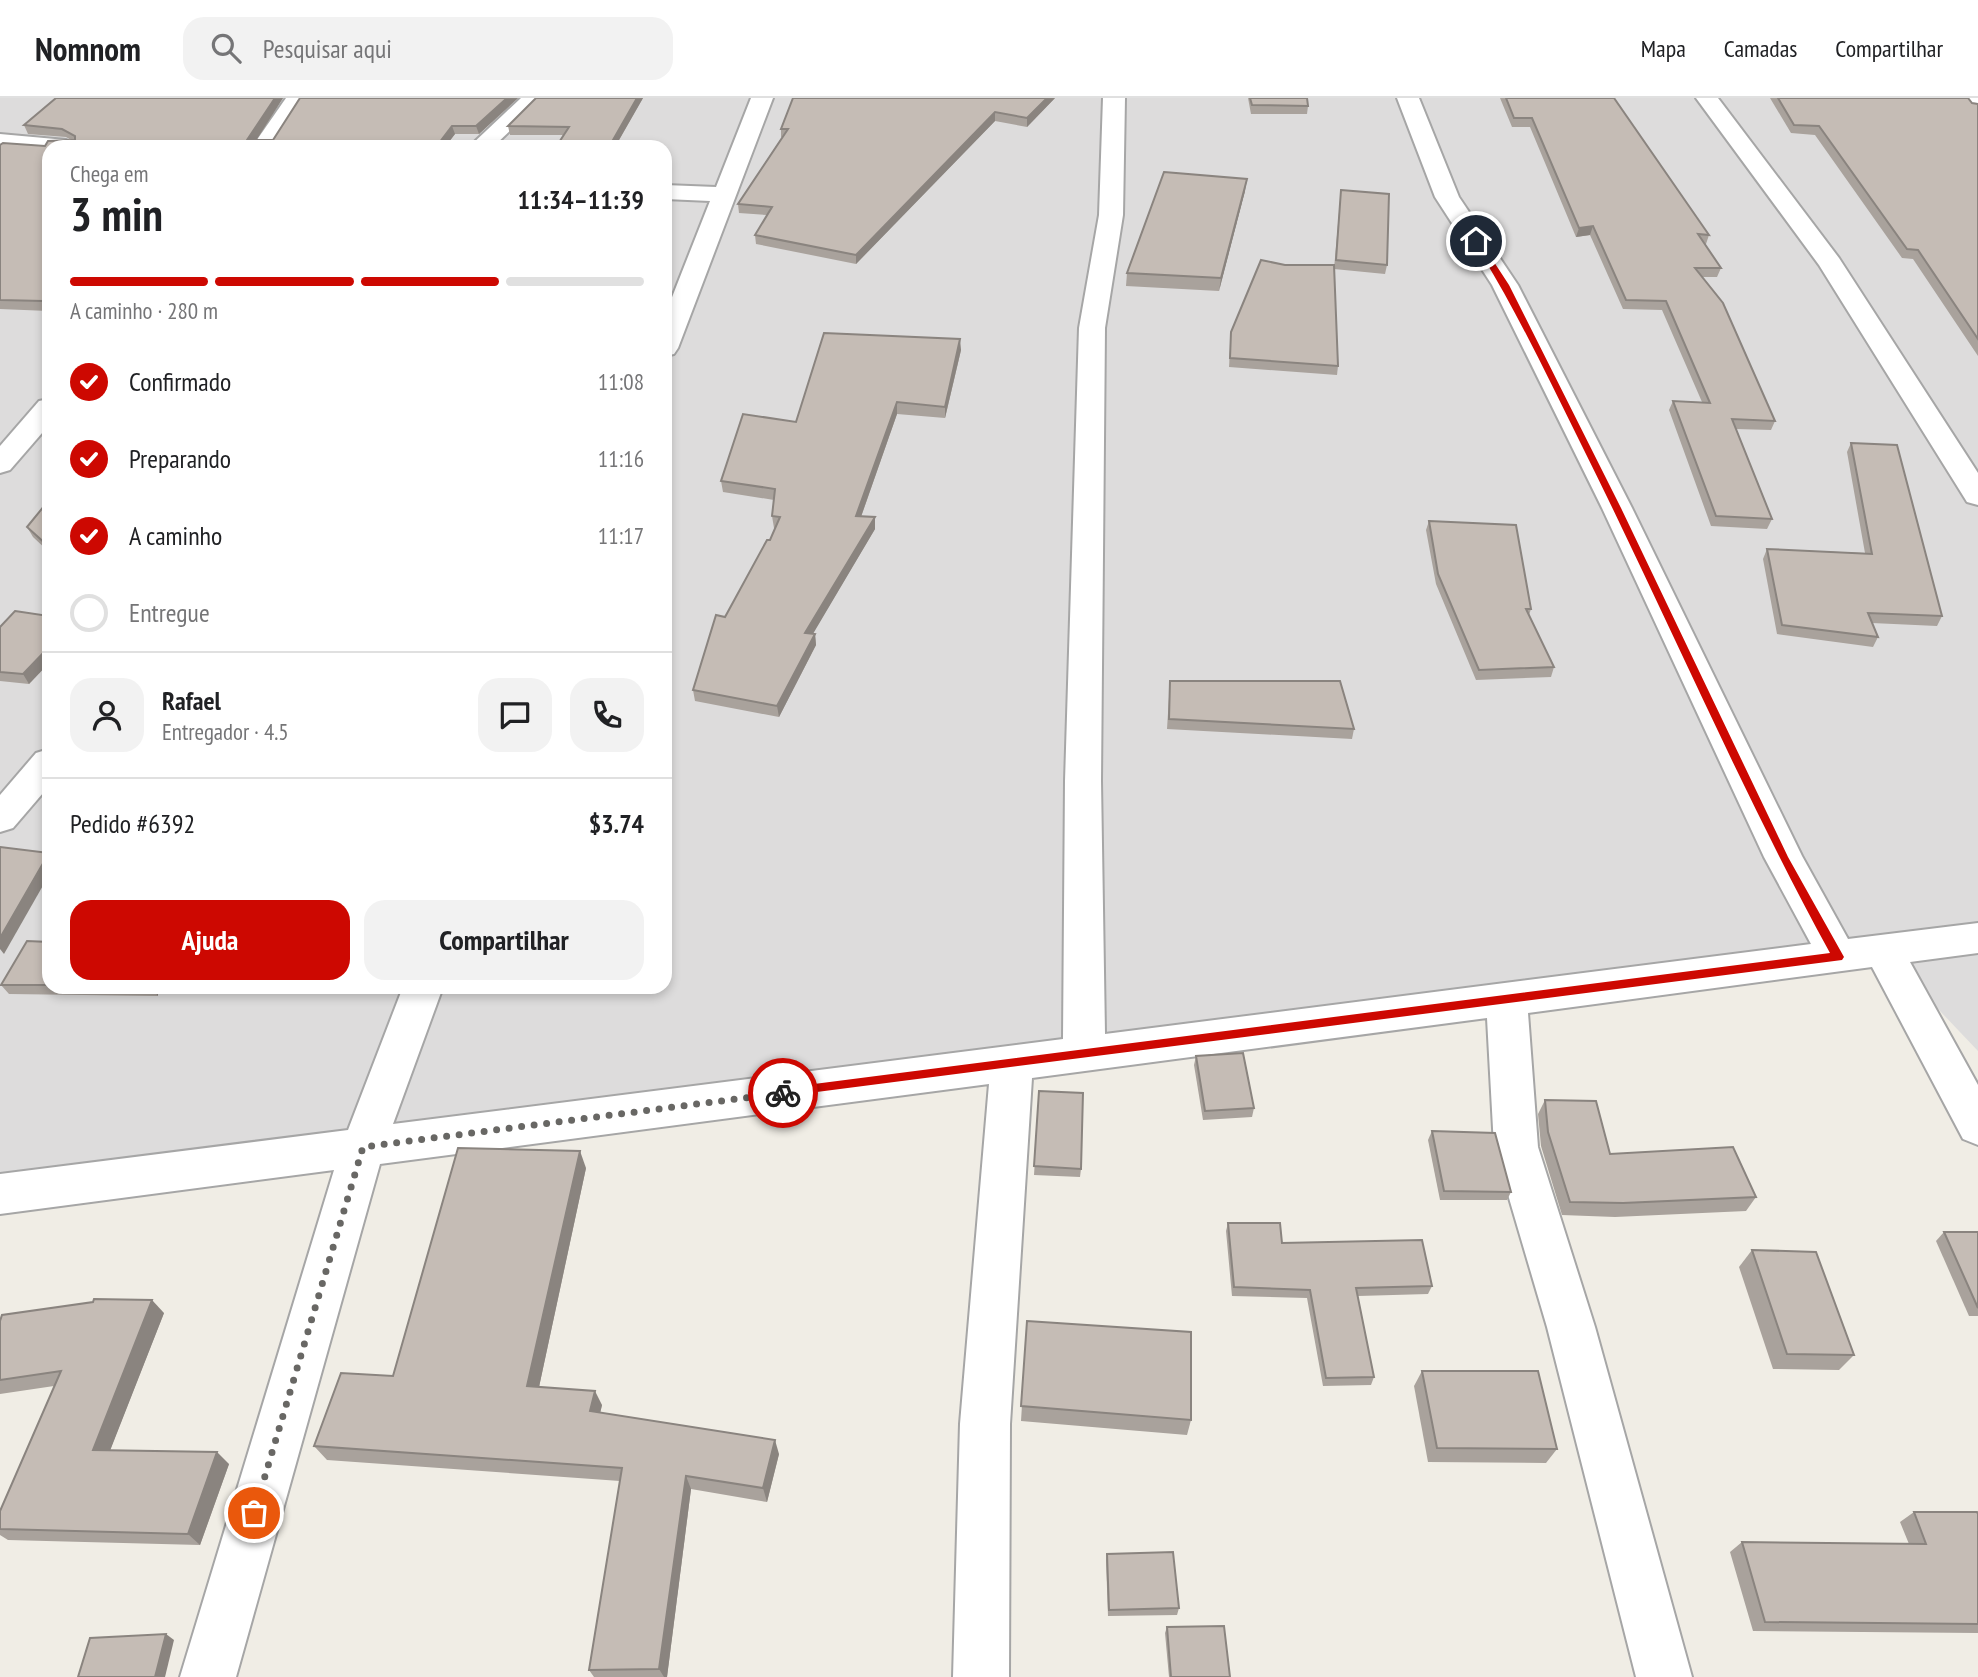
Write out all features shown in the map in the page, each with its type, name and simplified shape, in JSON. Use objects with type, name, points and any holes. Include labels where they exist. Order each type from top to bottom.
[{"type":"street","points":[[268,140],[297,98]]},
{"type":"street","points":[[488,140],[533,98]]},
{"type":"street","points":[[672,329],[762,98]]},
{"type":"street","points":[[1084,1054],[1083,781],[1092,328],[1111,215],[1114,98]]},
{"type":"street","points":[[1408,98],[1447,197],[1505,285],[1617,508],[1783,857],[1838,957]]},
{"type":"street","points":[[1707,98],[1830,262],[1978,496]]},
{"type":"street","points":[[1970,98],[1978,105]]},
{"type":"street","points":[[0,141],[42,145]]},
{"type":"street","points":[[672,192],[723,194]]},
{"type":"street","points":[[0,464],[42,415]]},
{"type":"street","points":[[0,819],[42,770]]},
{"type":"street","points":[[0,1194],[1978,938]]},
{"type":"street","points":[[1883,951],[1978,1126]]},
{"type":"street","points":[[208,1677],[363,1147],[420,994]]},
{"type":"street","points":[[1507,1000],[1516,1147],[1571,1328],[1664,1677]]},
{"type":"street","points":[[981,1677],[985,1424],[1012,1064]]},
{"type":"shaded area","points":[[0,98],[1978,98],[1978,1051],[1883,951],[0,1189]]},
{"type":"building","points":[[56,98],[275,98],[247,140],[75,140],[75,136],[62,129],[24,125]]},
{"type":"building","points":[[300,98],[507,98],[476,126],[452,126],[441,140],[273,140]]},
{"type":"building","points":[[536,98],[637,98],[613,140],[561,140],[569,127],[508,126]]},
{"type":"building","points":[[793,98],[1047,98],[1027,118],[995,112],[856,255],[755,235],[772,207],[738,204],[788,129],[781,129]]},
{"type":"building","points":[[1250,98],[1307,98],[1308,106],[1252,105]]},
{"type":"building","points":[[1506,98],[1614,98],[1709,235],[1698,234],[1721,268],[1695,268],[1723,303],[1775,421],[1732,419],[1772,519],[1716,516],[1673,401],[1710,403],[1666,301],[1626,300],[1593,226],[1579,228],[1532,118],[1514,118]]},
{"type":"building","points":[[1778,98],[1968,98],[1972,103],[1978,104],[1978,339],[1918,250],[1907,249],[1819,126],[1794,125]]},
{"type":"building","points":[[0,145],[42,146],[42,301],[0,300]]},
{"type":"building","points":[[1164,172],[1247,179],[1221,278],[1127,273]]},
{"type":"building","points":[[1341,190],[1389,194],[1387,265],[1336,260]]},
{"type":"building","points":[[1261,260],[1285,265],[1334,265],[1338,366],[1230,358],[1231,332]]},
{"type":"building","points":[[824,333],[960,339],[945,407],[897,402],[856,516],[875,517],[805,633],[815,634],[777,706],[693,690],[716,615],[725,617],[767,540],[770,540],[780,517],[772,516],[775,489],[721,481],[743,414],[796,422]]},
{"type":"building","points":[[1851,443],[1897,445],[1942,616],[1868,613],[1878,637],[1782,625],[1767,549],[1872,554]]},
{"type":"building","points":[[42,509],[42,540],[27,527]]},
{"type":"building","points":[[1429,521],[1516,525],[1531,609],[1526,609],[1554,667],[1479,670],[1438,574]]},
{"type":"building","points":[[15,611],[42,615],[42,654],[23,674],[0,672],[0,627]]},
{"type":"building","points":[[1170,681],[1340,681],[1354,729],[1169,719]]},
{"type":"building","points":[[0,847],[42,852],[42,865],[0,938]]},
{"type":"building","points":[[27,941],[42,942],[42,985],[1,985]]},
{"type":"building","points":[[1243,1053],[1254,1108],[1205,1111],[1196,1056]]},
{"type":"building","points":[[1039,1091],[1083,1093],[1081,1169],[1034,1166]]},
{"type":"building","points":[[1545,1100],[1596,1101],[1610,1154],[1733,1147],[1756,1197],[1623,1203],[1570,1202],[1548,1132]]},
{"type":"building","points":[[1432,1131],[1495,1133],[1511,1192],[1444,1191]]},
{"type":"building","points":[[458,1148],[580,1151],[527,1386],[595,1391],[590,1411],[775,1440],[763,1488],[686,1476],[659,1669],[589,1670],[622,1468],[314,1446],[341,1373],[393,1376]]},
{"type":"building","points":[[1228,1223],[1280,1223],[1282,1243],[1422,1240],[1432,1286],[1356,1288],[1374,1377],[1326,1378],[1310,1290],[1234,1287]]},
{"type":"building","points":[[1944,1232],[1978,1232],[1978,1308]]},
{"type":"building","points":[[1752,1250],[1816,1252],[1854,1355],[1787,1354]]},
{"type":"building","points":[[94,1299],[152,1300],[93,1450],[217,1452],[188,1534],[0,1529],[0,1511],[61,1371],[0,1380],[2,1315],[93,1302]]},
{"type":"building","points":[[1027,1321],[1191,1332],[1191,1420],[1021,1406]]},
{"type":"building","points":[[1422,1371],[1538,1371],[1557,1449],[1437,1448]]},
{"type":"building","points":[[1914,1512],[1977,1512],[1978,1624],[1765,1622],[1742,1542],[1926,1544]]},
{"type":"building","points":[[1173,1552],[1179,1608],[1109,1610],[1107,1554]]},
{"type":"building","points":[[1224,1626],[1230,1677],[1171,1677],[1167,1627]]},
{"type":"building","points":[[166,1634],[155,1677],[78,1677],[90,1638]]},
{"type":"way so far","points":[[254,1513],[363,1147],[783,1093]]},
{"type":"route","points":[[783,1093],[1838,957],[1783,857],[1617,508],[1505,285],[1476,241]]}]
